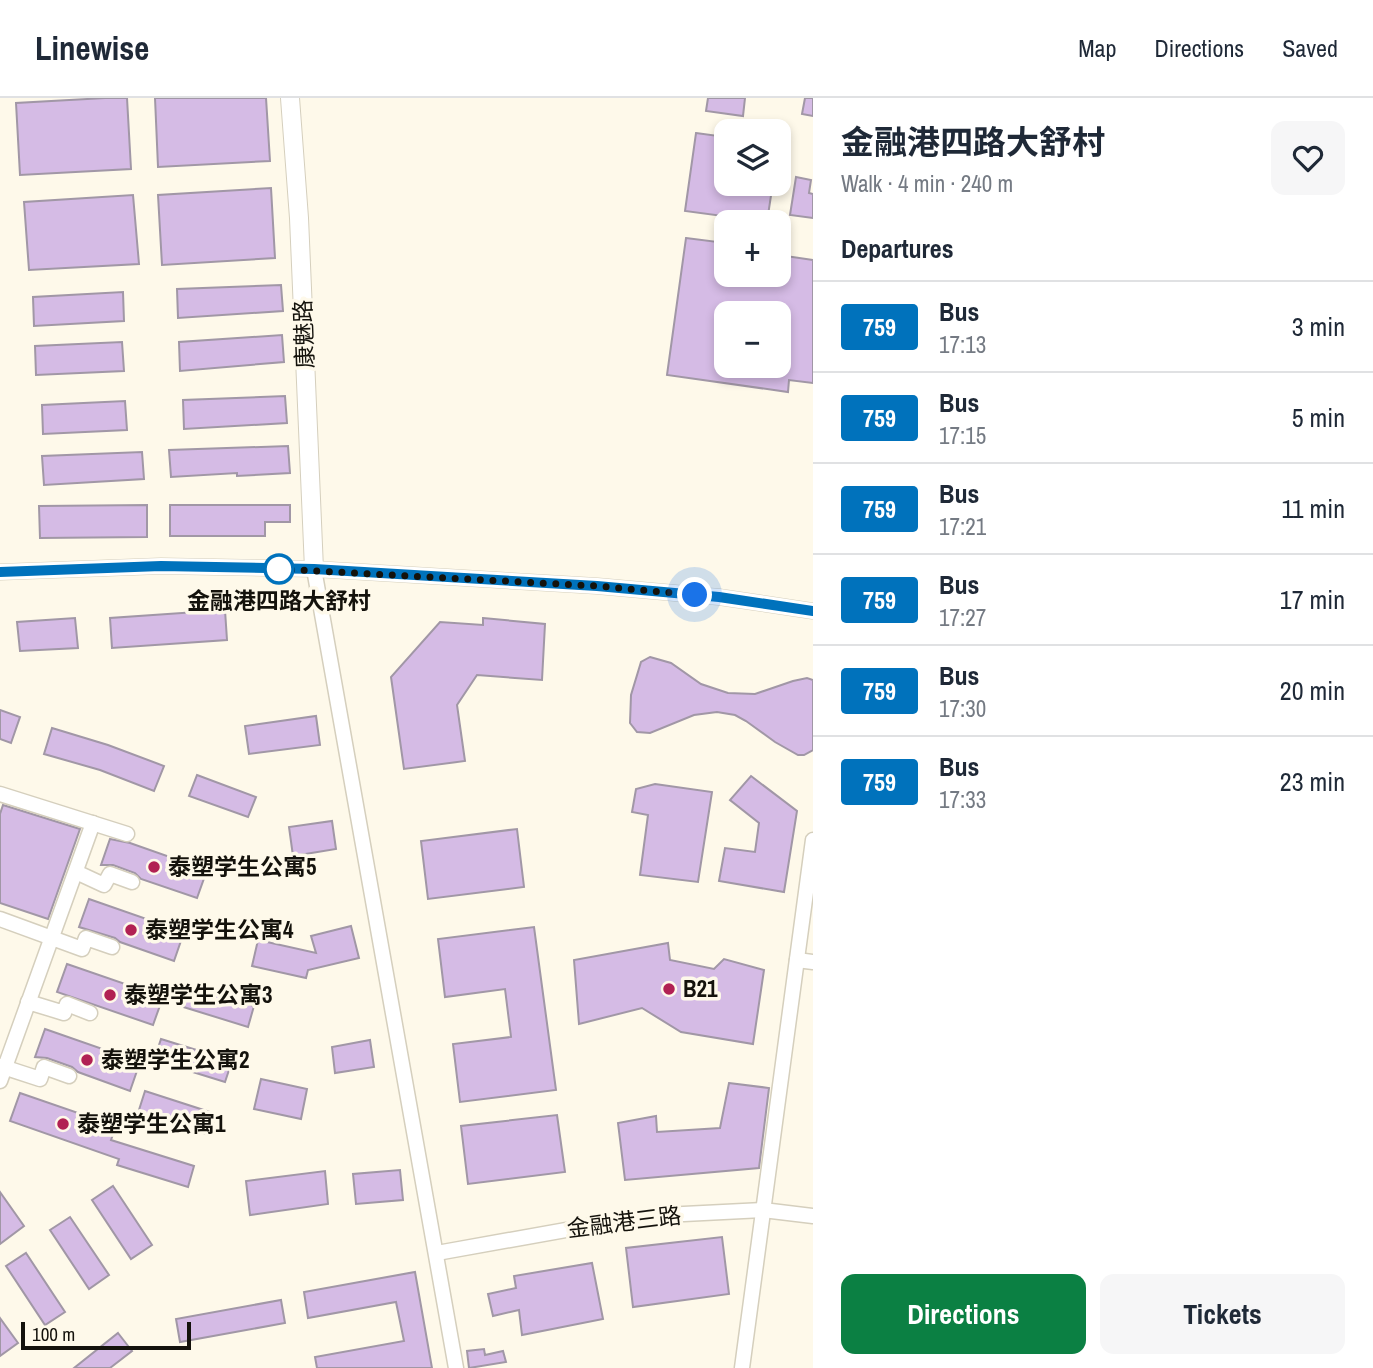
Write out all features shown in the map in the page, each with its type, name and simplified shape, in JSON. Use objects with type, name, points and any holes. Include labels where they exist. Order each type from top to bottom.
[{"type":"main road","name":"康魅路","points":[[290,98],[299,218],[314,569]]},
{"type":"street","points":[[0,572],[161,566],[314,569],[597,586],[719,597],[813,611]]},
{"type":"street","points":[[314,569],[456,1368]]},
{"type":"street","points":[[0,794],[127,834]]},
{"type":"street","points":[[69,1076],[44,1067],[40,1079],[2,1071],[93,823]]},
{"type":"street","points":[[741,1368],[813,840]]},
{"type":"street","points":[[76,872],[104,885],[110,874],[132,882]]},
{"type":"street","points":[[1,922],[82,949],[86,938],[112,947]]},
{"type":"street","points":[[797,960],[813,962]]},
{"type":"street","points":[[29,1002],[64,1013],[67,1003],[90,1013]]},
{"type":"street","name":"金融港三路","points":[[437,1253],[644,1216],[763,1210],[813,1216]]},
{"type":"building","points":[[127,98],[131,169],[20,175],[16,103]]},
{"type":"building","points":[[155,98],[266,98],[270,161],[158,167]]},
{"type":"building","points":[[708,98],[745,98],[743,116],[706,111]]},
{"type":"building","points":[[805,98],[813,98],[813,116],[802,114]]},
{"type":"building","points":[[696,133],[714,135],[714,196],[771,196],[769,210],[714,210],[714,215],[685,211]]},
{"type":"building","points":[[796,177],[811,180],[809,193],[813,194],[813,218],[791,215]]},
{"type":"building","points":[[271,188],[275,258],[162,265],[158,195]]},
{"type":"building","points":[[133,195],[139,264],[29,270],[24,202]]},
{"type":"building","points":[[686,238],[714,242],[714,287],[791,287],[791,257],[813,260],[813,383],[789,380],[788,392],[667,375]]},
{"type":"building","points":[[281,285],[283,311],[178,318],[177,289]]},
{"type":"building","points":[[123,292],[124,321],[34,326],[33,297]]},
{"type":"building","points":[[282,335],[284,362],[180,371],[179,342]]},
{"type":"building","points":[[122,342],[124,371],[36,375],[35,346]]},
{"type":"building","points":[[285,396],[287,423],[184,429],[183,400]]},
{"type":"building","points":[[125,401],[127,430],[43,434],[42,405]]},
{"type":"building","points":[[288,446],[290,473],[171,477],[169,450]]},
{"type":"building","points":[[142,452],[144,479],[44,485],[42,456]]},
{"type":"building","points":[[147,505],[147,537],[40,538],[39,506]]},
{"type":"building","points":[[170,505],[290,505],[290,522],[265,522],[265,536],[170,536]]},
{"type":"building","points":[[225,610],[227,640],[112,648],[110,618]]},
{"type":"building","points":[[75,618],[78,648],[20,651],[17,622]]},
{"type":"building","points":[[483,618],[545,624],[542,680],[477,675],[457,705],[465,761],[404,769],[391,677],[440,622],[483,625]]},
{"type":"building","points":[[650,657],[671,663],[701,684],[728,693],[755,694],[793,681],[807,678],[813,680],[813,750],[798,755],[735,715],[717,712],[694,715],[650,733],[637,732],[630,723],[631,695],[641,662]]},
{"type":"building","points":[[0,710],[20,717],[11,743],[0,739]]},
{"type":"building","points":[[316,716],[320,745],[249,754],[245,726]]},
{"type":"building","points":[[52,728],[164,766],[154,791],[100,770],[44,754]]},
{"type":"building","points":[[197,775],[256,797],[248,817],[189,796]]},
{"type":"building","points":[[751,776],[797,811],[784,892],[719,881],[725,848],[755,852],[759,823],[730,800]]},
{"type":"building","points":[[655,784],[712,792],[698,882],[640,875],[648,815],[632,812],[636,789]]},
{"type":"building","points":[[3,805],[80,829],[48,919],[0,903],[0,814]]},
{"type":"building","points":[[332,821],[336,849],[293,856],[289,827]]},
{"type":"building","points":[[517,829],[524,887],[428,899],[421,841]]},
{"type":"building","name":"泰塑学生公寓5","points":[[110,839],[130,843],[207,870],[197,898],[141,879],[135,873],[113,865],[101,865]]},
{"type":"building","name":"泰塑学生公寓4","points":[[89,899],[184,932],[174,961],[79,927]]},
{"type":"building","points":[[351,926],[359,958],[308,970],[306,978],[252,966],[258,940],[316,953],[311,936]]},
{"type":"building","points":[[534,927],[556,1090],[460,1102],[453,1044],[511,1037],[505,989],[445,997],[438,939]]},
{"type":"building","name":"B21","points":[[668,943],[670,960],[714,969],[724,959],[764,970],[753,1044],[681,1032],[642,1008],[579,1024],[574,960]]},
{"type":"building","name":"泰塑学生公寓3","points":[[67,964],[163,997],[153,1025],[57,992]]},
{"type":"building","points":[[183,984],[254,1006],[248,1027],[177,1005]]},
{"type":"building","name":"泰塑学生公寓2","points":[[45,1029],[140,1062],[130,1091],[47,1058],[35,1057]]},
{"type":"building","points":[[161,1039],[232,1061],[225,1082],[154,1060]]},
{"type":"building","points":[[370,1040],[374,1067],[335,1073],[332,1047]]},
{"type":"building","points":[[261,1079],[307,1089],[301,1119],[254,1109]]},
{"type":"building","points":[[729,1083],[769,1088],[759,1168],[625,1180],[618,1123],[656,1116],[657,1132],[720,1128]]},
{"type":"building","points":[[145,1091],[216,1114],[209,1135],[138,1113]]},
{"type":"building","name":"泰塑学生公寓1","points":[[20,1093],[116,1126],[111,1140],[194,1166],[188,1187],[117,1165],[119,1159],[10,1121]]},
{"type":"building","points":[[557,1115],[565,1172],[468,1184],[461,1126]]},
{"type":"building","points":[[400,1170],[403,1200],[356,1204],[353,1174]]},
{"type":"building","points":[[325,1171],[328,1204],[250,1215],[246,1181]]},
{"type":"building","points":[[113,1186],[152,1245],[131,1259],[92,1200]]},
{"type":"building","points":[[0,1192],[24,1226],[0,1244]]},
{"type":"building","points":[[70,1217],[109,1275],[89,1289],[50,1230]]},
{"type":"building","points":[[722,1237],[729,1294],[633,1307],[626,1248]]},
{"type":"building","points":[[26,1253],[65,1312],[45,1325],[6,1266]]},
{"type":"building","points":[[592,1263],[603,1319],[522,1335],[519,1310],[493,1316],[488,1294],[516,1288],[514,1276]]},
{"type":"building","points":[[415,1272],[432,1368],[317,1368],[315,1357],[404,1341],[396,1302],[308,1318],[304,1292]]},
{"type":"building","points":[[281,1300],[285,1323],[180,1342],[176,1319]]},
{"type":"building","points":[[0,1318],[18,1343],[0,1356]]},
{"type":"building","points":[[118,1333],[132,1351],[110,1368],[74,1368]]},
{"type":"building","points":[[484,1349],[485,1355],[503,1351],[506,1362],[469,1368],[467,1351]]},
{"type":"bus line","name":"759","points":[[0,572],[161,566],[314,569],[597,586],[719,597],[813,611]]},
{"type":"place","name":"金融港四路大舒村","points":[[279,569]]},
{"type":"place","name":"泰塑学生公寓5","points":[[154,867]]},
{"type":"place","name":"泰塑学生公寓4","points":[[131,930]]},
{"type":"place","name":"B21","points":[[669,989]]},
{"type":"place","name":"泰塑学生公寓3","points":[[110,995]]},
{"type":"place","name":"泰塑学生公寓2","points":[[87,1060]]},
{"type":"place","name":"泰塑学生公寓1","points":[[63,1124]]},
{"type":"route","points":[[279,569],[597,586],[695,595]]}]
